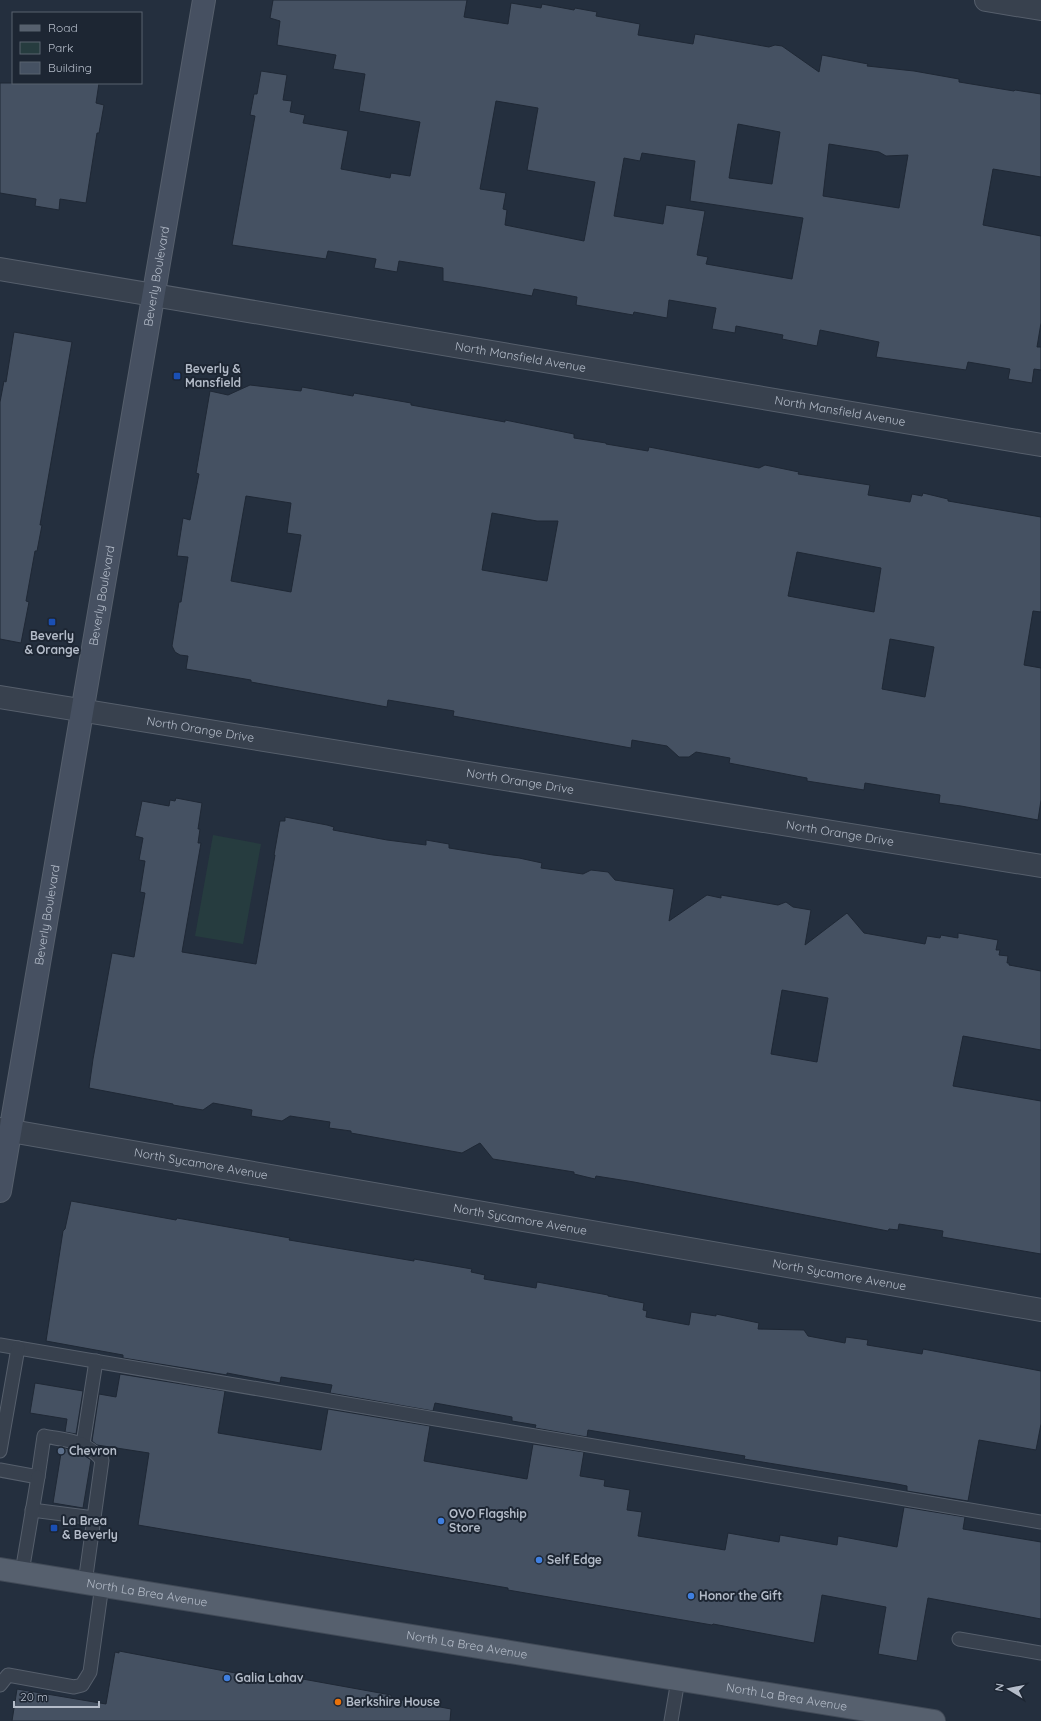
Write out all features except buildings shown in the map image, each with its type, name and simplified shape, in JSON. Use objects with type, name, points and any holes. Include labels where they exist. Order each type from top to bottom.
[{"type":"main road","name":"Beverly Boulevard","points":[[0,1191],[5,1130],[82,711],[204,0]]},
{"type":"main road","name":"North La Brea Avenue","points":[[0,1568],[934,1721]]},
{"type":"street","points":[[986,0],[1041,9]]},
{"type":"street","name":"North Mansfield Avenue","points":[[0,269],[1041,445]]},
{"type":"street","name":"North Orange Drive","points":[[0,697],[1041,866]]},
{"type":"street","name":"North Sycamore Avenue","points":[[5,1130],[1041,1310]]},
{"type":"lane","points":[[0,1344],[1041,1522]]},
{"type":"lane","points":[[0,1451],[18,1348]]},
{"type":"lane","points":[[83,1444],[96,1361]]},
{"type":"lane","points":[[0,1685],[8,1675],[74,1687],[82,1685],[90,1672],[94,1584],[94,1518],[102,1460],[94,1450],[83,1444],[44,1436],[22,1572]]},
{"type":"lane","points":[[0,1470],[38,1477]]},
{"type":"lane","points":[[32,1510],[94,1518]]},
{"type":"lane","points":[[959,1639],[1041,1653]]},
{"type":"lane","points":[[671,1721],[678,1680]]},
{"type":"green space","points":[[213,835],[261,844],[243,944],[195,936]]},
{"type":"place","name":"Beverly & Mansfield","points":[[177,376]]},
{"type":"place","name":"Beverly & Orange","points":[[52,622]]},
{"type":"place","name":"Chevron","points":[[61,1451]]},
{"type":"place","name":"OVO Flagship Store","points":[[441,1521]]},
{"type":"place","name":"La Brea & Beverly","points":[[54,1528]]},
{"type":"place","name":"Self Edge","points":[[539,1560]]},
{"type":"place","name":"Honor the Gift","points":[[691,1596]]},
{"type":"place","name":"Galia Lahav","points":[[227,1678]]},
{"type":"place","name":"Berkshire House","points":[[338,1702]]}]
